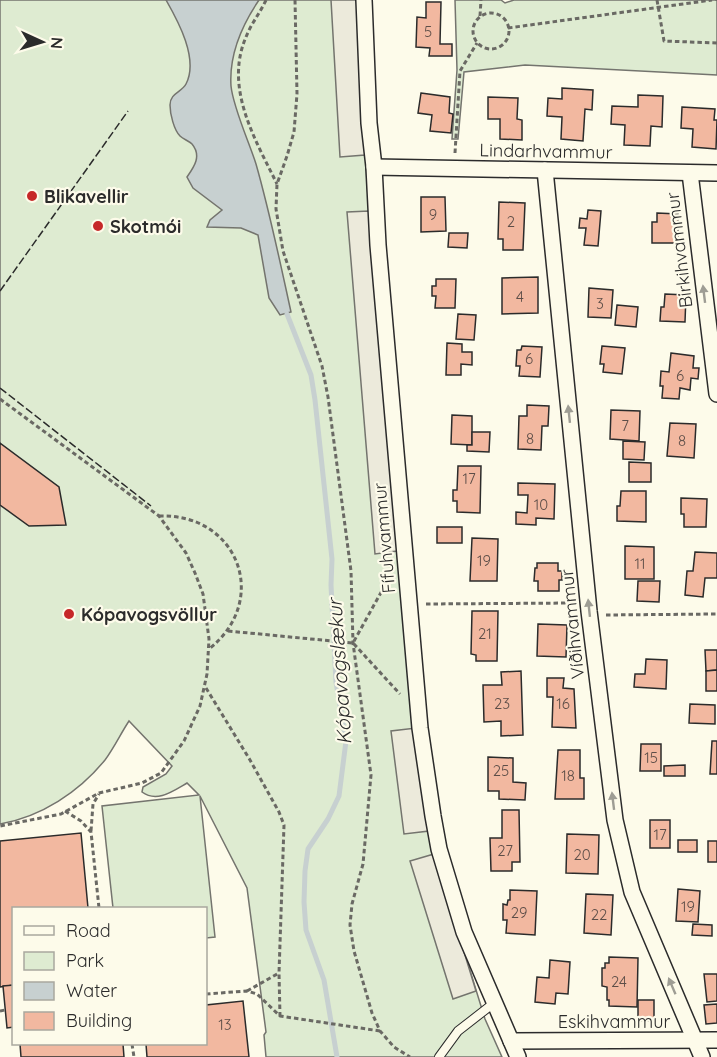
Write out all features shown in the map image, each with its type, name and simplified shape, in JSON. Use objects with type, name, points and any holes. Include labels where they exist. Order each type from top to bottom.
[{"type":"street","name":"Fífuhvammur","points":[[364,0],[369,123],[378,245],[418,704],[430,794],[440,849],[464,932],[518,1057]]},
{"type":"street","name":"Lindarhvammur","points":[[374,167],[717,173]]},
{"type":"street","name":"Víðihvammur","points":[[545,170],[589,611],[615,820],[632,892],[702,1057]]},
{"type":"street","name":"Birkihvammur","points":[[690,173],[717,394]]},
{"type":"street","name":"Eskihvammur","points":[[510,1041],[717,1040]]},
{"type":"lane","points":[[439,1057],[458,1031],[495,1003]]},
{"type":"path","points":[[266,0],[246,37],[238,76],[241,100],[254,137],[277,184]]},
{"type":"path","points":[[295,0],[297,94],[294,132],[277,184],[276,209],[284,251],[295,289],[314,338],[328,397],[351,571],[353,643],[372,775],[363,864],[352,904],[350,926],[354,951],[372,1013],[380,1031],[394,1047],[410,1057]]},
{"type":"path","points":[[480,17],[481,0]]},
{"type":"path","points":[[657,0],[664,41],[717,43]]},
{"type":"path","points":[[508,28],[712,0]]},
{"type":"path","points":[[491,14],[502,18],[508,28],[507,39],[498,47],[487,49],[477,43],[473,32],[476,21],[480,17],[491,14]]},
{"type":"path","points":[[454,169],[460,71],[477,43]]},
{"type":"path","points":[[0,399],[159,516],[174,534],[195,573],[207,616],[209,649],[205,687],[200,706],[184,741],[161,773],[142,783],[99,793],[65,811],[0,826]]},
{"type":"path","points":[[159,516],[184,517],[202,524],[218,534],[233,554],[241,576],[241,600],[234,622],[209,649]]},
{"type":"path","points":[[353,643],[384,587],[395,577],[406,574]]},
{"type":"path","points":[[409,604],[571,603],[598,615],[717,614]]},
{"type":"path","points":[[228,631],[353,643],[402,696],[411,704],[418,704]]},
{"type":"path","points":[[205,687],[250,760],[284,825],[279,973],[280,1016]]},
{"type":"path","points":[[99,793],[93,804],[91,832],[99,907]]},
{"type":"path","points":[[65,811],[81,821],[91,832]]},
{"type":"path","points":[[247,991],[279,973]]},
{"type":"path","points":[[207,994],[247,991],[257,994],[280,1016],[380,1031]]},
{"type":"path","points":[[0,1011],[5,1010]]},
{"type":"green space","points":[[0,0],[358,0],[367,183],[391,487],[434,854],[485,1019],[502,1057],[266,1057],[264,1035],[266,1032],[247,888],[200,796],[215,937],[207,938],[207,907],[113,907],[102,806],[199,795],[187,783],[159,796],[142,792],[143,787],[166,774],[172,766],[129,721],[105,760],[83,783],[58,801],[30,816],[0,824]]},
{"type":"green space","points":[[455,0],[501,0],[505,3],[514,0],[717,0],[717,75],[525,65],[464,72],[458,139],[452,139],[457,70]]},
{"type":"shaded area","points":[[331,0],[357,0],[365,155],[340,157]]},
{"type":"shaded area","points":[[369,211],[397,551],[375,554],[347,212]]},
{"type":"shaded area","points":[[416,728],[429,831],[404,834],[391,731]]},
{"type":"shaded area","points":[[434,854],[476,991],[453,999],[410,861]]},
{"type":"water","points":[[166,0],[259,0],[247,20],[234,52],[231,86],[261,182],[291,312],[280,315],[269,298],[258,235],[241,228],[207,227],[210,220],[222,210],[193,188],[187,177],[197,157],[195,148],[176,130],[170,105],[174,95],[186,84],[189,74],[189,52],[176,18]]},
{"type":"building","points":[[426,2],[441,2],[440,44],[452,44],[452,56],[429,56],[430,48],[416,47],[417,17],[426,18]]},
{"type":"building","points":[[562,88],[593,90],[592,110],[585,109],[583,141],[561,139],[562,117],[547,116],[548,98],[562,99]]},
{"type":"building","points":[[421,93],[450,97],[449,113],[453,114],[451,133],[430,131],[432,115],[418,113]]},
{"type":"building","points":[[638,95],[663,96],[662,127],[651,126],[650,146],[624,145],[625,125],[611,124],[612,106],[638,107]]},
{"type":"building","points":[[488,97],[518,98],[517,119],[522,120],[522,140],[500,139],[500,119],[488,119]]},
{"type":"building","points":[[682,107],[715,109],[716,149],[692,147],[693,129],[681,128]]},
{"type":"building","points":[[421,197],[445,197],[446,231],[421,232]]},
{"type":"building","points":[[499,202],[525,203],[523,250],[503,250],[503,239],[498,239]]},
{"type":"building","points":[[588,210],[601,211],[598,246],[584,245],[586,228],[579,228],[580,218],[587,219]]},
{"type":"building","points":[[657,213],[678,214],[678,243],[652,243],[652,222],[657,222]]},
{"type":"building","points":[[449,233],[468,233],[467,248],[448,247]]},
{"type":"building","points":[[538,277],[538,313],[502,314],[502,278]]},
{"type":"building","points":[[436,279],[456,279],[455,308],[435,308],[436,296],[432,296],[432,286],[436,286]]},
{"type":"building","points":[[589,288],[613,290],[611,318],[588,317]]},
{"type":"building","points":[[665,294],[686,295],[685,322],[660,321]]},
{"type":"building","points":[[617,305],[638,307],[636,327],[615,325]]},
{"type":"building","points":[[458,314],[476,315],[474,340],[456,339]]},
{"type":"building","points":[[447,343],[462,344],[462,352],[472,352],[472,365],[461,364],[461,375],[446,375]]},
{"type":"building","points":[[522,346],[542,347],[540,377],[519,376],[520,366],[516,366],[517,350],[521,350]]},
{"type":"building","points":[[602,346],[625,348],[622,374],[603,372],[604,364],[600,364]]},
{"type":"building","points":[[671,353],[694,356],[693,368],[699,368],[698,379],[691,378],[690,390],[680,388],[679,399],[662,398],[661,371],[669,372]]},
{"type":"building","points":[[527,405],[549,406],[548,426],[542,426],[541,450],[518,449],[519,416],[527,416]]},
{"type":"building","points":[[611,410],[640,411],[639,441],[610,439]]},
{"type":"building","points":[[452,415],[472,416],[472,445],[451,444]]},
{"type":"building","points":[[670,423],[696,424],[694,458],[667,456]]},
{"type":"building","points":[[472,432],[490,432],[489,452],[467,451],[467,445],[472,445]]},
{"type":"building","points":[[623,441],[645,442],[644,460],[623,459]]},
{"type":"building","points":[[0,443],[59,487],[66,525],[29,526],[0,505]]},
{"type":"building","points":[[629,462],[651,463],[651,482],[629,482]]},
{"type":"building","points":[[458,466],[481,466],[480,513],[457,512],[457,501],[453,501],[453,490],[457,490]]},
{"type":"building","points":[[518,483],[555,484],[554,519],[536,518],[536,525],[516,524],[516,512],[527,513],[528,495],[518,495]]},
{"type":"building","points":[[621,491],[646,491],[646,522],[617,521],[617,506],[620,506]]},
{"type":"building","points":[[681,498],[707,499],[706,527],[684,527]]},
{"type":"building","points":[[437,527],[462,527],[462,543],[437,543]]},
{"type":"building","points":[[472,538],[498,539],[497,581],[470,581]]},
{"type":"building","points":[[625,546],[654,547],[654,579],[625,579]]},
{"type":"building","points":[[695,552],[717,553],[717,578],[705,578],[703,597],[685,595],[687,571],[693,571]]},
{"type":"building","points":[[537,563],[558,563],[558,571],[562,571],[559,591],[538,591],[538,581],[534,581]]},
{"type":"building","points":[[638,581],[660,581],[659,602],[637,601]]},
{"type":"building","points":[[472,611],[498,611],[497,661],[476,661],[476,655],[471,654]]},
{"type":"building","points":[[538,624],[567,625],[566,657],[537,656]]},
{"type":"building","points":[[705,650],[717,650],[717,670],[706,671]]},
{"type":"building","points":[[646,659],[667,660],[666,689],[634,687],[635,674],[645,674]]},
{"type":"building","points":[[717,670],[717,691],[706,691],[706,671]]},
{"type":"building","points":[[521,671],[523,735],[501,736],[501,721],[484,722],[483,685],[502,685],[501,672]]},
{"type":"building","points":[[547,678],[564,678],[563,688],[574,689],[576,728],[552,727],[553,697],[547,697]]},
{"type":"building","points":[[690,704],[715,705],[715,724],[689,723]]},
{"type":"building","points":[[712,741],[717,741],[717,774],[710,774]]},
{"type":"building","points":[[641,744],[661,744],[661,771],[640,771]]},
{"type":"building","points":[[558,750],[580,750],[580,778],[584,778],[584,799],[555,799]]},
{"type":"building","points":[[488,757],[513,758],[513,782],[526,783],[525,800],[499,799],[499,791],[488,791]]},
{"type":"building","points":[[685,765],[685,776],[664,776],[664,766]]},
{"type":"building","points":[[502,810],[519,810],[520,862],[512,862],[512,871],[491,871],[490,838],[502,838]]},
{"type":"building","points":[[650,820],[670,820],[670,848],[650,848]]},
{"type":"building","points":[[81,833],[88,907],[12,907],[12,985],[0,987],[0,841]]},
{"type":"building","points":[[567,834],[599,835],[598,874],[566,873]]},
{"type":"building","points":[[678,840],[697,840],[697,852],[678,852]]},
{"type":"building","points":[[708,841],[717,841],[717,862],[708,862]]},
{"type":"building","points":[[678,889],[700,891],[698,922],[676,921]]},
{"type":"building","points":[[510,890],[537,891],[535,935],[506,933],[507,920],[503,920],[503,904],[507,905],[510,900]]},
{"type":"building","points":[[586,894],[613,895],[611,935],[584,933]]},
{"type":"building","points":[[693,924],[712,925],[712,936],[692,935]]},
{"type":"building","points":[[609,957],[638,958],[637,1007],[609,1006],[607,987],[602,986],[602,968],[605,968],[605,963],[609,963]]},
{"type":"building","points":[[550,960],[570,962],[568,994],[556,993],[555,1004],[535,1002],[537,977],[549,978]]},
{"type":"building","points":[[704,974],[717,974],[717,1001],[707,1002]]},
{"type":"building","points":[[12,985],[12,1027],[7,1028],[3,986]]},
{"type":"building","points":[[638,1000],[654,1000],[654,1021],[638,1021]]},
{"type":"building","points":[[243,1001],[249,1057],[147,1057],[146,1045],[207,1045],[207,1005]]},
{"type":"building","points":[[717,1004],[717,1023],[706,1024],[704,1005]]},
{"type":"building","points":[[20,1045],[123,1045],[124,1057],[21,1057]]},
{"type":"waterway","name":"Kópavogslækur","points":[[287,314],[311,375],[315,400],[332,559],[331,585],[336,682],[346,741],[339,796],[328,819],[308,849],[304,902],[306,930],[324,980],[337,1057]]},
{"type":"fence","points":[[0,291],[128,111]]},
{"type":"fence","points":[[0,388],[151,506]]},
{"type":"place","name":"Blikavellir","points":[[32,196]]},
{"type":"place","name":"Skotmói","points":[[98,226]]},
{"type":"place","name":"Kópavogsvöllur","points":[[69,614]]}]
